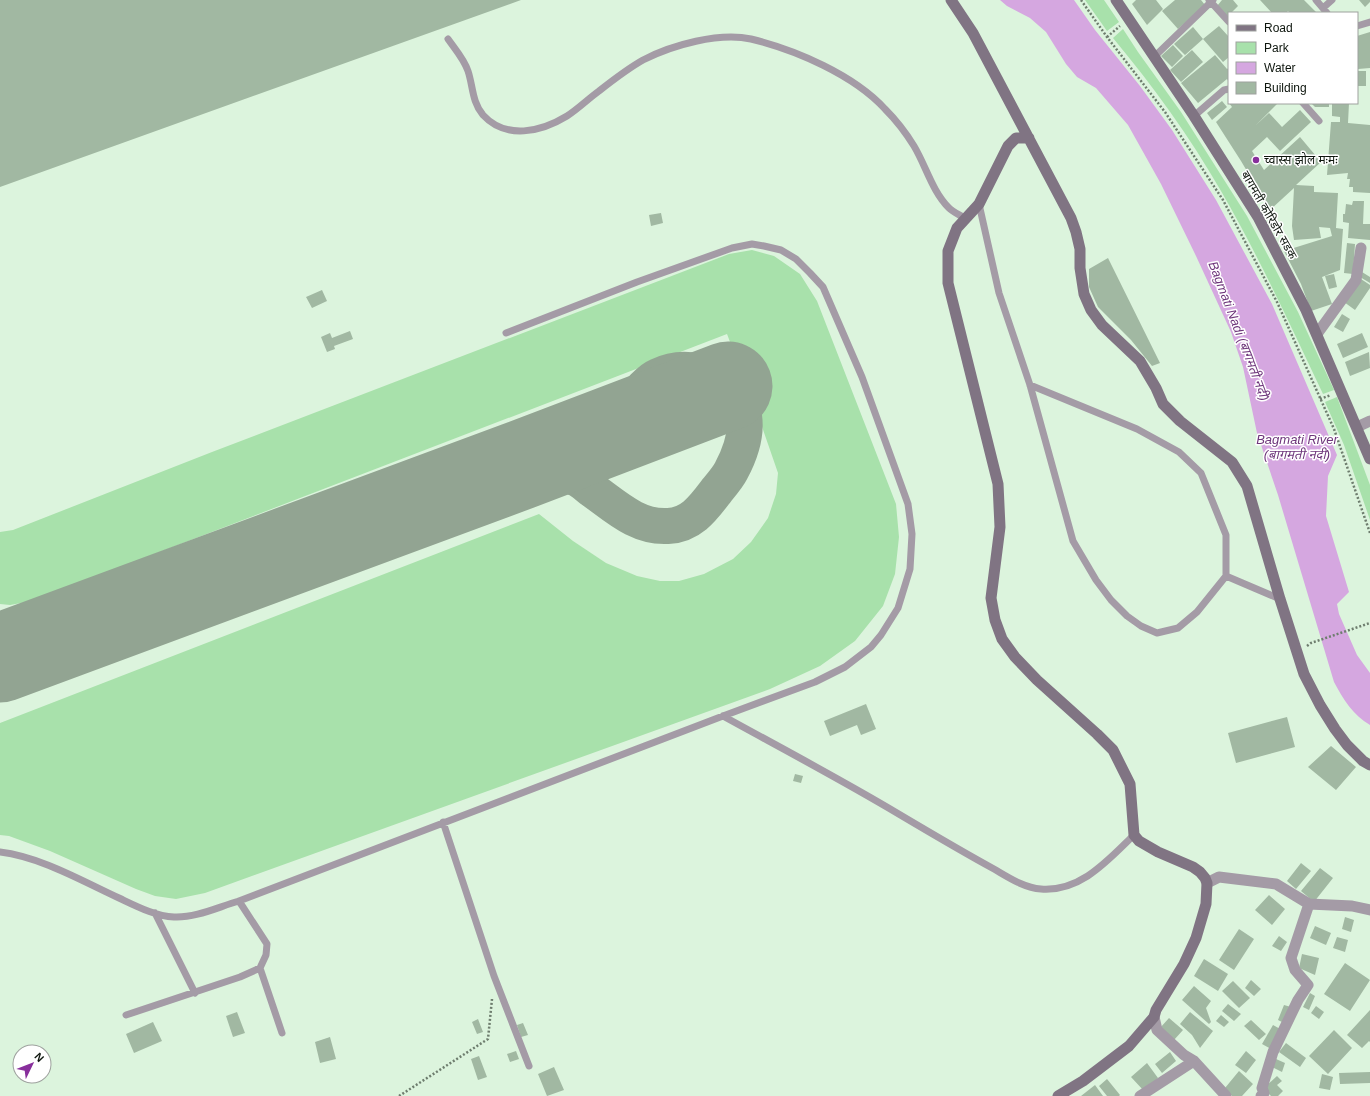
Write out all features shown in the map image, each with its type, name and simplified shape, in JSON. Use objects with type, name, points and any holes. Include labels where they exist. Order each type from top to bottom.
[{"type":"main road","points":[[951,0],[973,33],[1071,218],[1080,249],[1080,268],[1084,294],[1091,310],[1102,324],[1140,361],[1156,388],[1163,404],[1180,421],[1232,462],[1247,486],[1280,599],[1304,674],[1320,705],[1335,729],[1348,745],[1370,765]]},
{"type":"main road","name":"बागमती कोरिडोर सडक","points":[[1116,0],[1194,116],[1258,217],[1303,303],[1370,459]]},
{"type":"main road","points":[[1029,138],[1016,138],[1008,146],[979,204],[957,228],[948,251],[948,283],[998,484],[1000,527],[991,598],[996,620],[1002,639],[1015,657],[1037,680],[1098,734],[1113,750],[1130,784],[1134,835],[1139,842],[1200,872],[1207,883],[1206,904],[1196,938],[1184,964],[1156,1010],[1154,1017],[1129,1046],[1083,1081],[1058,1096]]},
{"type":"street","points":[[1317,334],[1356,280],[1361,248]]},
{"type":"street","points":[[1356,427],[1370,421]]},
{"type":"street","points":[[1207,883],[1219,877],[1276,884],[1309,904],[1352,906],[1370,910]]},
{"type":"street","points":[[1261,1096],[1264,1093],[1262,1088],[1273,1052],[1298,1000],[1308,985],[1295,970],[1291,958],[1309,904]]},
{"type":"street","points":[[1154,1017],[1158,1030],[1184,1055],[1194,1060],[1226,1096]]},
{"type":"street","points":[[1140,1096],[1194,1060]]},
{"type":"lane","points":[[1316,0],[1325,10],[1332,0]]},
{"type":"lane","points":[[1154,57],[1211,1],[1228,21]]},
{"type":"lane","points":[[1358,26],[1370,22]]},
{"type":"lane","points":[[448,39],[468,70],[473,96],[479,109],[492,122],[502,128],[514,131],[526,131],[554,124],[569,115],[628,70],[645,60],[687,43],[714,38],[733,38],[749,39],[776,46],[824,66],[862,89],[885,108],[907,135],[918,153],[939,196],[950,209],[966,219]]},
{"type":"lane","points":[[1194,116],[1224,90],[1228,90]]},
{"type":"lane","points":[[1304,104],[1319,121]]},
{"type":"lane","points":[[979,204],[999,293],[1030,384],[1073,541],[1096,580],[1111,600],[1127,616],[1141,626],[1157,633],[1178,628],[1197,612],[1226,576],[1226,535],[1201,473],[1179,452],[1137,429],[1030,384]]},
{"type":"lane","points":[[0,852],[36,860],[155,913],[174,917],[192,916],[239,900],[815,682],[845,667],[861,655],[881,635],[898,608],[910,569],[912,534],[908,504],[862,377],[823,288],[796,259],[781,250],[752,244],[732,248],[637,282],[506,333]]},
{"type":"lane","points":[[1226,576],[1280,599]]},
{"type":"lane","points":[[723,716],[869,796],[966,854],[1024,885],[1041,889],[1061,887],[1085,878],[1105,864],[1134,835]]},
{"type":"lane","points":[[443,822],[494,976],[529,1066]]},
{"type":"lane","points":[[126,1016],[240,977],[260,968],[266,955],[267,944],[239,900]]},
{"type":"lane","points":[[155,913],[194,992]]},
{"type":"lane","points":[[260,968],[282,1032]]},
{"type":"path","points":[[1081,0],[1107,37],[1166,112],[1223,200],[1277,302],[1334,429],[1370,534]]},
{"type":"path","points":[[1107,37],[1129,19]]},
{"type":"path","points":[[1320,641],[1369,623]]},
{"type":"path","points":[[399,1096],[488,1038],[494,976]]},
{"type":"green space","points":[[1085,0],[1104,0],[1119,22],[1107,31]]},
{"type":"green space","points":[[1123,29],[1181,112],[1247,216],[1298,312],[1334,390],[1323,394],[1262,266],[1221,191],[1197,151],[1170,112],[1113,38]]},
{"type":"green space","points":[[752,250],[774,256],[800,274],[817,301],[896,504],[899,537],[895,574],[883,606],[855,641],[820,666],[770,689],[205,893],[176,899],[155,896],[50,851],[9,836],[0,835],[0,723],[539,514],[573,541],[606,563],[637,576],[660,581],[679,581],[704,574],[733,559],[751,542],[768,518],[776,494],[778,473],[727,334],[32,601],[10,605],[0,604],[0,532],[13,530],[212,452],[729,254]]},
{"type":"green space","points":[[1337,397],[1370,485],[1370,520],[1344,445],[1325,402]]},
{"type":"water","name":"Bagmati River (बागमती नदी)","points":[[1000,0],[1074,0],[1095,30],[1140,86],[1172,130],[1216,200],[1272,304],[1337,455],[1328,476],[1326,516],[1349,592],[1337,604],[1339,614],[1357,655],[1370,673],[1370,725],[1358,716],[1349,706],[1334,682],[1278,495],[1257,433],[1243,367],[1231,332],[1161,184],[1128,125],[1096,88],[1077,77],[1066,64],[1046,32],[1030,18],[1007,6]]},
{"type":"building","points":[[0,0],[521,0],[0,187]]},
{"type":"building","points":[[1136,0],[1156,0],[1163,9],[1147,25],[1132,4]]},
{"type":"building","points":[[1175,0],[1201,0],[1205,5],[1178,29],[1162,11]]},
{"type":"building","points":[[1222,0],[1233,0],[1238,6],[1232,12],[1228,12],[1227,17],[1217,6]]},
{"type":"building","points":[[1260,0],[1304,0],[1316,12],[1288,11],[1271,12]]},
{"type":"building","points":[[1359,0],[1370,0],[1370,2],[1365,7]]},
{"type":"building","points":[[1219,26],[1228,36],[1228,58],[1223,62],[1203,39]]},
{"type":"building","points":[[1193,27],[1203,39],[1185,55],[1174,44]]},
{"type":"building","points":[[1370,32],[1370,68],[1358,69],[1358,36]]},
{"type":"building","points":[[1173,45],[1183,56],[1172,67],[1161,56]]},
{"type":"building","points":[[1192,50],[1203,62],[1181,82],[1170,70]]},
{"type":"building","points":[[1215,55],[1228,68],[1228,80],[1227,79],[1198,103],[1181,83]]},
{"type":"building","points":[[1358,71],[1366,71],[1366,86],[1358,86]]},
{"type":"building","points":[[1222,101],[1227,107],[1212,120],[1207,113]]},
{"type":"building","points":[[1230,104],[1277,104],[1256,125],[1269,113],[1282,127],[1300,110],[1311,122],[1280,151],[1267,137],[1252,151],[1264,170],[1300,137],[1321,162],[1296,185],[1314,186],[1314,192],[1338,193],[1336,228],[1343,229],[1340,270],[1322,277],[1332,304],[1311,311],[1301,284],[1284,251],[1332,236],[1330,228],[1319,227],[1321,238],[1294,240],[1292,226],[1294,188],[1270,210],[1216,122],[1232,107]]},
{"type":"building","points":[[1312,104],[1329,104],[1329,107],[1315,107]]},
{"type":"building","points":[[1332,104],[1349,104],[1348,123],[1370,125],[1370,193],[1353,192],[1353,187],[1349,187],[1350,179],[1347,179],[1348,173],[1327,175],[1331,122],[1340,122],[1340,117],[1332,116]]},
{"type":"building","points":[[1353,201],[1364,201],[1363,224],[1370,224],[1370,240],[1348,238],[1349,223],[1343,222],[1343,214],[1345,214],[1346,204],[1352,205]]},
{"type":"building","points":[[661,213],[663,223],[651,226],[649,215]]},
{"type":"building","points":[[1347,243],[1355,244],[1353,274],[1344,273]]},
{"type":"building","points":[[1108,258],[1160,363],[1152,366],[1131,340],[1098,307],[1089,287],[1089,269]]},
{"type":"building","points":[[1362,272],[1370,277],[1370,283],[1360,277]]},
{"type":"building","points":[[1334,274],[1337,287],[1329,289],[1325,276]]},
{"type":"building","points":[[1361,279],[1370,285],[1370,288],[1355,310],[1344,302]]},
{"type":"building","points":[[322,290],[327,301],[312,308],[306,297]]},
{"type":"building","points":[[1342,314],[1350,319],[1343,332],[1334,327]]},
{"type":"building","points":[[350,331],[353,339],[334,346],[335,349],[327,352],[321,337],[330,333],[332,338]]},
{"type":"building","points":[[1362,333],[1368,347],[1343,358],[1337,344]]},
{"type":"building","points":[[1369,352],[1370,368],[1350,376],[1345,362]]},
{"type":"building","points":[[866,704],[876,729],[861,735],[857,725],[830,736],[824,721]]},
{"type":"building","points":[[1287,717],[1295,747],[1236,763],[1228,733]]},
{"type":"building","points":[[1331,746],[1356,767],[1336,790],[1308,767]]},
{"type":"building","points":[[795,774],[803,776],[801,783],[793,781]]},
{"type":"building","points":[[1301,863],[1311,871],[1296,889],[1287,881]]},
{"type":"building","points":[[1320,868],[1333,878],[1314,902],[1301,891]]},
{"type":"building","points":[[1269,895],[1285,909],[1272,925],[1255,910]]},
{"type":"building","points":[[1345,917],[1354,920],[1351,932],[1342,929]]},
{"type":"building","points":[[1315,926],[1331,933],[1326,945],[1310,938]]},
{"type":"building","points":[[1239,929],[1254,939],[1234,970],[1219,960]]},
{"type":"building","points":[[1279,936],[1287,942],[1281,951],[1272,946]]},
{"type":"building","points":[[1337,937],[1348,940],[1345,952],[1333,948]]},
{"type":"building","points":[[1302,954],[1319,958],[1315,975],[1299,968]]},
{"type":"building","points":[[1204,959],[1228,974],[1218,991],[1194,976]]},
{"type":"building","points":[[1345,963],[1370,980],[1350,1011],[1324,994]]},
{"type":"building","points":[[1251,980],[1261,989],[1254,996],[1245,988]]},
{"type":"building","points":[[1233,981],[1250,998],[1239,1008],[1222,991]]},
{"type":"building","points":[[1194,986],[1211,1001],[1206,1008],[1211,1022],[1209,1024],[1182,1000]]},
{"type":"building","points":[[1310,993],[1315,996],[1309,1010],[1303,1007]]},
{"type":"building","points":[[1228,1004],[1241,1014],[1234,1021],[1222,1011]]},
{"type":"building","points":[[1284,1005],[1291,1007],[1284,1023],[1278,1020]]},
{"type":"building","points":[[1316,1006],[1324,1012],[1319,1019],[1311,1013]]},
{"type":"building","points":[[1370,1010],[1370,1042],[1369,1041],[1362,1048],[1347,1035]]},
{"type":"building","points":[[237,1012],[245,1033],[233,1037],[226,1016]]},
{"type":"building","points":[[1190,1012],[1213,1031],[1200,1048],[1192,1035],[1180,1024]]},
{"type":"building","points":[[1221,1015],[1229,1022],[1224,1027],[1216,1021]]},
{"type":"building","points":[[1169,1018],[1183,1030],[1174,1040],[1160,1028]]},
{"type":"building","points":[[478,1019],[483,1032],[477,1034],[472,1022]]},
{"type":"building","points":[[1251,1020],[1266,1034],[1259,1040],[1244,1026]]},
{"type":"building","points":[[153,1022],[162,1041],[134,1053],[126,1034]]},
{"type":"building","points":[[523,1023],[528,1035],[521,1037],[517,1025]]},
{"type":"building","points":[[1273,1025],[1282,1030],[1271,1049],[1262,1044]]},
{"type":"building","points":[[1334,1030],[1352,1048],[1328,1074],[1309,1056]]},
{"type":"building","points":[[330,1037],[336,1059],[320,1063],[315,1042]]},
{"type":"building","points":[[1286,1043],[1306,1058],[1300,1067],[1279,1052]]},
{"type":"building","points":[[516,1051],[519,1059],[510,1062],[507,1054]]},
{"type":"building","points":[[1246,1051],[1256,1060],[1246,1073],[1235,1065]]},
{"type":"building","points":[[1170,1052],[1176,1061],[1162,1073],[1155,1064]]},
{"type":"building","points":[[479,1056],[487,1077],[478,1080],[471,1059]]},
{"type":"building","points":[[1276,1059],[1285,1063],[1282,1072],[1272,1067]]},
{"type":"building","points":[[1147,1063],[1158,1078],[1144,1091],[1131,1077]]},
{"type":"building","points":[[554,1067],[564,1090],[547,1096],[538,1074]]},
{"type":"building","points":[[1239,1071],[1253,1084],[1242,1096],[1232,1096],[1225,1088]]},
{"type":"building","points":[[1370,1072],[1370,1083],[1340,1084],[1339,1073]]},
{"type":"building","points":[[1322,1074],[1333,1077],[1330,1090],[1319,1088]]},
{"type":"building","points":[[1277,1076],[1282,1081],[1277,1085],[1283,1091],[1278,1096],[1271,1096],[1264,1088]]},
{"type":"building","points":[[1107,1079],[1120,1095],[1119,1096],[1107,1096],[1099,1086]]},
{"type":"building","points":[[1095,1085],[1103,1096],[1081,1096]]},
{"type":"taxiway","points":[[518,466],[555,472],[577,479],[636,520],[657,526],[676,525],[691,519],[697,514],[730,473],[738,457],[742,443],[744,417],[741,405],[734,394],[724,384],[704,373],[691,370],[677,370],[664,373],[653,379],[643,388],[617,419],[587,440]]},
{"type":"taxiway","points":[[0,644],[24,644],[63,634]]},
{"type":"runway","points":[[0,658],[518,466],[728,386]]},
{"type":"place","name":"च्वास्स झोल मःमः","points":[[1256,160]]},
{"type":"water label","name":"Bagmati Nadi (बागमती नदी)","points":[[1239,331]]}]
